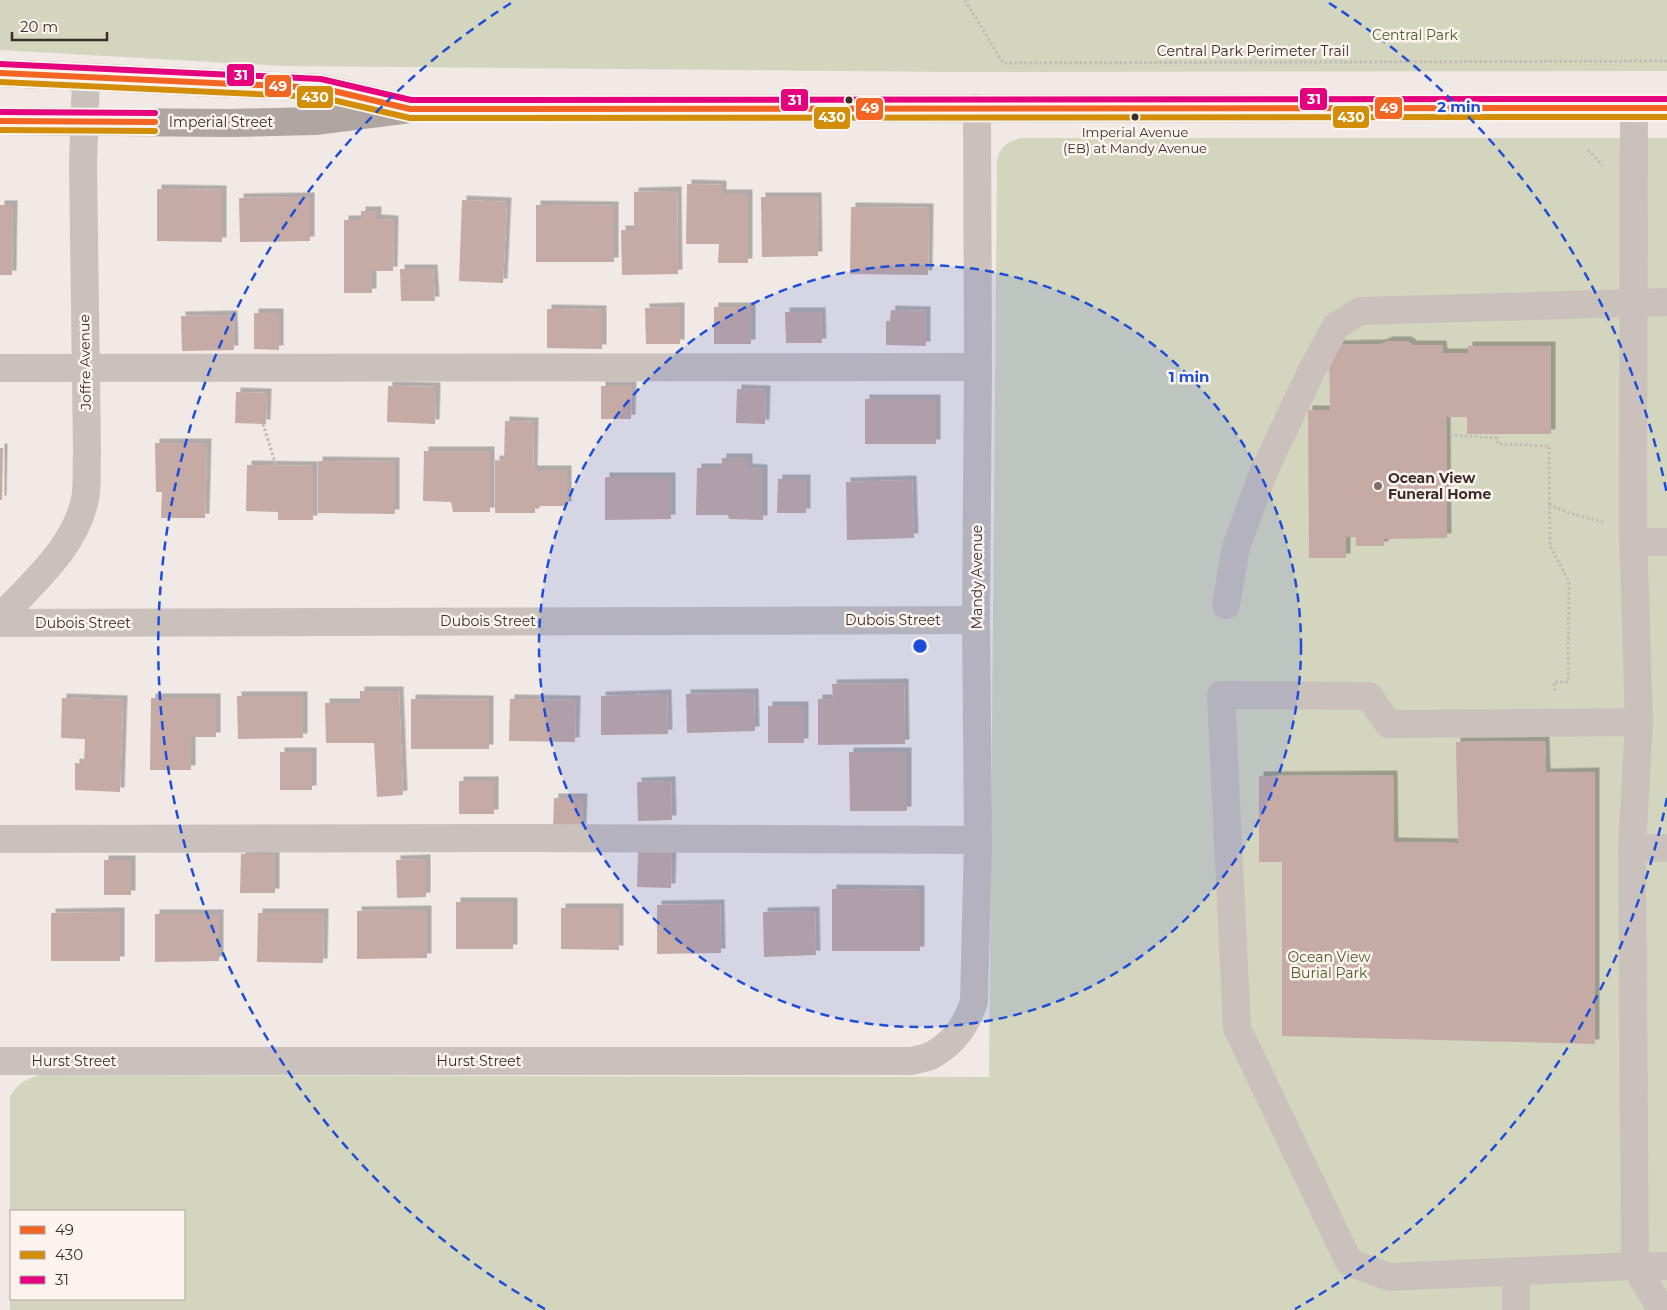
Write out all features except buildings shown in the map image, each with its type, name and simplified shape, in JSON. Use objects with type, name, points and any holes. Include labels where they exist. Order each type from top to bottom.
[{"type":"main road","name":"Imperial Street","points":[[0,72],[320,88],[410,109]]},
{"type":"main road","name":"Imperial Street","points":[[0,121],[229,123],[315,121],[410,109],[1667,108]]},
{"type":"street","name":"Joffre Avenue","points":[[0,618],[60,554],[80,514],[85,498],[87,453],[82,163],[86,77]]},
{"type":"street","name":"Mandy Avenue","points":[[952,1040],[966,1023],[974,1002],[978,840],[976,620],[978,367],[977,108]]},
{"type":"street","points":[[1634,108],[1634,536],[1639,722],[1632,848],[1635,1266],[1662,1310]]},
{"type":"street","points":[[1226,605],[1236,547],[1264,471],[1311,372],[1336,326],[1360,311],[1667,302]]},
{"type":"street","points":[[0,368],[978,367]]},
{"type":"street","points":[[1634,536],[1667,542]]},
{"type":"street","name":"Dubois Street","points":[[0,623],[976,620]]},
{"type":"street","points":[[1639,722],[1388,724],[1369,696],[1221,695],[1237,1028],[1349,1262],[1389,1277],[1667,1266]]},
{"type":"street","points":[[0,839],[530,838],[978,840]]},
{"type":"street","points":[[1632,848],[1667,848]]},
{"type":"street","name":"Hurst Street","points":[[0,1060],[912,1060],[933,1055],[952,1040]]},
{"type":"street","points":[[1516,1271],[1516,1310]]},
{"type":"path","name":"Central Park Perimeter Trail","points":[[965,0],[1003,62],[1667,61]]},
{"type":"path","points":[[263,424],[276,465]]},
{"type":"path","points":[[1450,436],[1498,438],[1498,444],[1548,446],[1550,546],[1569,582],[1568,682],[1554,682]]},
{"type":"path","points":[[1549,504],[1634,536]]},
{"type":"green space","name":"Central Park","points":[[0,0],[1667,0],[1667,71],[948,72],[283,66],[0,50]]},
{"type":"green space","name":"Ocean View Burial Park","points":[[1020,138],[1667,138],[1667,1310],[10,1310],[10,1300],[185,1300],[185,1210],[10,1210],[10,1097],[22,1083],[39,1075],[989,1077],[997,160],[1002,148]]},
{"type":"transit line","name":"31","points":[[0,64],[321,79],[411,100],[1667,99]]},
{"type":"transit line","name":"49","points":[[0,73],[321,88],[410,109],[1667,108]]},
{"type":"transit line","name":"430","points":[[0,82],[320,97],[410,118],[1667,117]]},
{"type":"transit line","name":"31","points":[[0,112],[155,113]]},
{"type":"transit line","name":"49","points":[[0,121],[155,122]]},
{"type":"transit line","name":"430","points":[[0,130],[155,131]]},
{"type":"place","name":"Imperial Avenue (EB) at Mandy Avenue","points":[[1135,117]]},
{"type":"place","name":"Ocean View Funeral Home","points":[[1378,486]]}]
